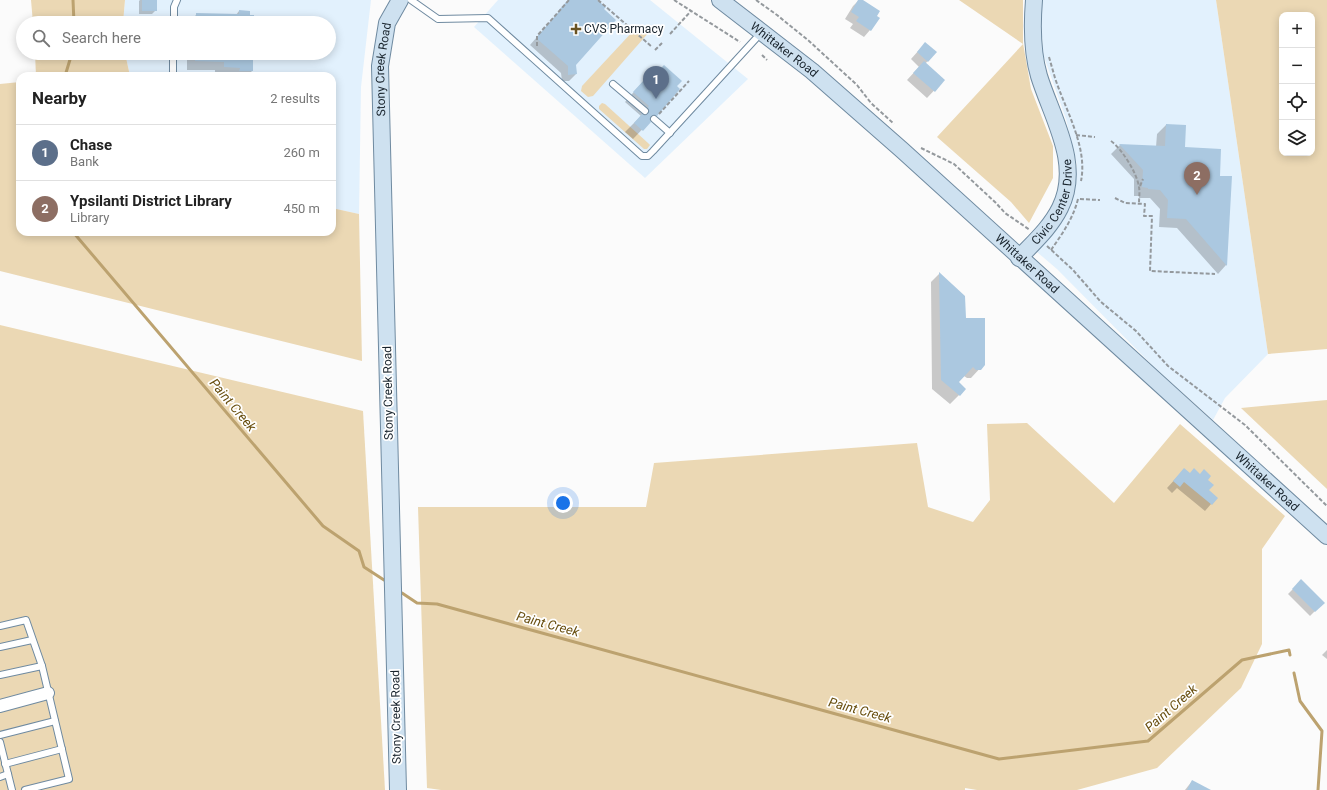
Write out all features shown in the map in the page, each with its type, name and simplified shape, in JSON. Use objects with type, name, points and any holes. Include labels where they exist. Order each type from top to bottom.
[{"type":"main road","name":"Stony Creek Road","points":[[398,790],[380,66],[387,23],[400,0]]},
{"type":"main road","name":"Whittaker Road","points":[[720,0],[812,71],[842,97],[1327,536]]},
{"type":"main road","name":"Civic Center Drive","points":[[1019,258],[1044,232],[1054,219],[1061,207],[1066,191],[1067,170],[1064,145],[1039,76],[1036,59],[1033,15],[1034,0]]},
{"type":"street","points":[[0,706],[48,693]]},
{"type":"lane","points":[[174,16],[174,7],[177,0]]},
{"type":"lane","points":[[411,0],[438,19],[488,18],[642,156],[648,156],[762,32]]},
{"type":"lane","points":[[173,60],[173,72]]},
{"type":"lane","points":[[613,84],[645,111]]},
{"type":"lane","points":[[656,117],[670,132]]},
{"type":"lane","points":[[0,626],[26,620],[42,666],[69,779],[25,790]]},
{"type":"lane","points":[[0,647],[32,640]]},
{"type":"lane","points":[[0,675],[42,666]]},
{"type":"lane","points":[[0,735],[55,721]]},
{"type":"lane","points":[[0,742],[12,790]]},
{"type":"lane","points":[[6,764],[62,749]]},
{"type":"lane","points":[[0,777],[8,774]]},
{"type":"path","points":[[537,46],[537,36],[568,0]]},
{"type":"path","points":[[598,0],[651,46]]},
{"type":"path","points":[[674,0],[740,42]]},
{"type":"path","points":[[756,0],[809,41],[857,85],[871,103],[899,128]]},
{"type":"path","points":[[670,34],[691,11]]},
{"type":"path","points":[[656,50],[662,43]]},
{"type":"path","points":[[1048,54],[1055,78],[1076,135],[1083,164],[1081,184]]},
{"type":"path","points":[[762,55],[767,60]]},
{"type":"path","points":[[656,117],[689,80]]},
{"type":"path","points":[[1076,135],[1095,137]]},
{"type":"path","points":[[1111,141],[1116,145],[1128,161],[1139,187],[1139,203]]},
{"type":"path","points":[[916,144],[921,149],[954,164],[996,203],[1004,213],[1031,230]]},
{"type":"path","points":[[1139,187],[1143,179]]},
{"type":"path","points":[[1115,198],[1125,203],[1144,204],[1144,216],[1152,216],[1150,271],[1215,274]]},
{"type":"path","points":[[1051,250],[1071,220],[1078,199],[1100,200]]},
{"type":"path","points":[[1047,246],[1073,270],[1101,302],[1136,331],[1168,366],[1245,425],[1327,506]]},
{"type":"shaded area","points":[[31,0],[125,0],[124,16],[32,16]]},
{"type":"shaded area","points":[[125,0],[371,0],[361,87],[359,214],[336,209],[336,72],[129,72],[127,60],[336,60],[336,16],[124,16]]},
{"type":"shaded area","points":[[498,0],[650,0],[748,79],[645,178],[474,27]]},
{"type":"shaded area","points":[[959,0],[1023,0],[1023,43],[1031,89],[1053,146],[1053,178],[1029,223],[1011,202],[937,137],[1023,44]]},
{"type":"shaded area","points":[[1040,0],[1216,0],[1268,354],[1225,398],[1213,420],[1152,365],[1057,269],[1037,252],[1070,207],[1077,165],[1066,119],[1043,54]]},
{"type":"shaded area","points":[[1216,0],[1327,0],[1327,349],[1268,354]]},
{"type":"shaded area","points":[[635,29],[645,29],[650,31],[593,96],[588,97],[581,91],[582,86]]},
{"type":"shaded area","points":[[35,60],[127,60],[129,72],[36,72]]},
{"type":"shaded area","points":[[16,82],[16,236],[336,236],[336,209],[359,214],[362,361],[0,271],[0,84]]},
{"type":"shaded area","points":[[602,103],[605,104],[650,145],[647,149],[644,149],[599,109],[599,106]]},
{"type":"shaded area","points":[[0,325],[363,411],[385,790],[0,790]]},
{"type":"shaded area","points":[[1327,400],[1327,489],[1241,408]]},
{"type":"shaded area","points":[[1027,423],[1114,503],[1180,424],[1285,516],[1262,549],[1262,644],[1241,688],[1157,768],[1077,790],[977,790],[965,788],[965,790],[441,790],[427,788],[418,507],[646,507],[654,463],[917,443],[928,507],[973,522],[990,500],[987,424]]},
{"type":"building","points":[[142,0],[157,0],[157,11],[142,11]]},
{"type":"building","name":"CVS Pharmacy","points":[[568,0],[597,0],[606,7],[604,9],[616,20],[576,65],[577,74],[568,75],[568,66],[536,38]]},
{"type":"building","points":[[858,0],[863,0],[880,11],[877,16],[880,18],[871,31],[856,21],[859,17],[851,12]]},
{"type":"building","points":[[239,10],[250,11],[250,15],[254,16],[196,16],[196,13],[239,14]]},
{"type":"building","points":[[925,42],[937,52],[928,62],[917,52]]},
{"type":"building","points":[[253,60],[253,71],[239,71],[240,68],[224,67],[224,62],[195,61]]},
{"type":"building","points":[[924,61],[945,80],[935,92],[913,73]]},
{"type":"building","points":[[664,65],[682,81],[677,86],[680,89],[657,116],[651,116],[651,122],[643,131],[634,123],[642,114],[648,114],[649,106],[633,92],[656,67],[659,70]]},
{"type":"building","points":[[1166,124],[1186,125],[1185,147],[1221,149],[1220,176],[1232,176],[1227,266],[1186,219],[1167,218],[1168,200],[1160,190],[1142,187],[1143,170],[1119,144],[1165,146]]},
{"type":"building","points":[[939,272],[965,296],[966,318],[985,318],[985,365],[981,370],[976,370],[973,367],[959,382],[966,389],[960,396],[941,380]]},
{"type":"building","points":[[1184,468],[1190,473],[1194,468],[1200,474],[1204,469],[1211,476],[1208,480],[1214,485],[1209,490],[1218,498],[1212,505],[1184,482],[1180,487],[1173,481]]},
{"type":"building","points":[[1301,579],[1325,603],[1315,612],[1292,589]]},
{"type":"building","points":[[1192,780],[1211,790],[1187,790]]},
{"type":"waterway","name":"Paint Creek","points":[[73,0],[74,16]]},
{"type":"waterway","name":"Paint Creek","points":[[66,72],[70,60]]},
{"type":"waterway","name":"Paint Creek","points":[[76,236],[323,526],[359,551],[364,567],[384,580]]},
{"type":"waterway","name":"Paint Creek","points":[[402,593],[417,603],[437,604],[999,759],[1148,741],[1242,660],[1289,650],[1290,655]]},
{"type":"waterway","name":"Paint Creek","points":[[1294,673],[1300,701],[1322,731],[1318,790]]},
{"type":"place","name":"CVS Pharmacy","points":[[576,29]]},
{"type":"place","name":"Chase","points":[[656,99]]},
{"type":"place","name":"Ypsilanti District Library","points":[[1197,195]]}]
